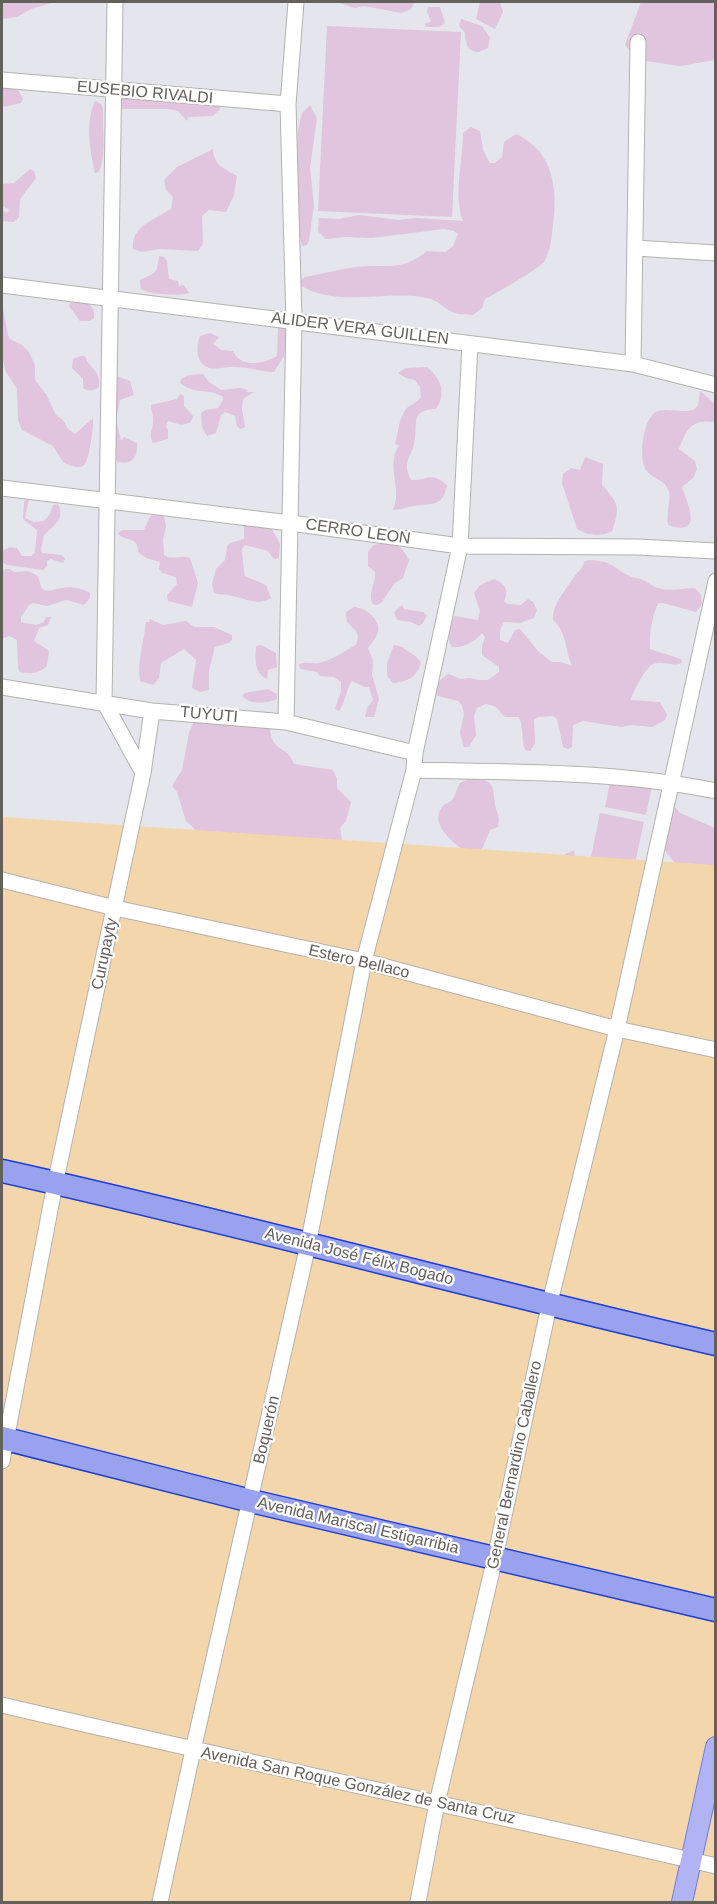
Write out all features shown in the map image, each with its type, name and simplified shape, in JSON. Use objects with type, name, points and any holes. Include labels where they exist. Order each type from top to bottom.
[{"type":"highway","name":"Avenida José Félix Bogado","points":[[2,1171],[716,1344]]},
{"type":"highway","name":"Avenida Mariscal Estigarribia","points":[[4,1438],[251,1501],[716,1610]]},
{"type":"main road","points":[[682,1902],[716,1747]]},
{"type":"street","points":[[115,2],[104,702],[142,773]]},
{"type":"street","points":[[286,722],[294,321],[288,104],[296,2]]},
{"type":"street","points":[[633,364],[638,42]]},
{"type":"street","name":"EUSEBIO RIVALDI","points":[[2,80],[288,104]]},
{"type":"street","points":[[635,248],[716,253]]},
{"type":"street","name":"ALIDER VERA GUILLEN","points":[[2,285],[633,364],[716,385]]},
{"type":"street","name":"Boquerón","points":[[160,1902],[308,1245],[365,958],[414,770],[415,753],[460,546],[470,344]]},
{"type":"street","name":"CERRO LEON","points":[[2,488],[460,546],[638,547],[716,551]]},
{"type":"street","name":"General Bernardino Caballero","points":[[418,1902],[437,1803],[495,1558],[549,1305],[617,1029],[716,581]]},
{"type":"street","name":"TUYUTI","points":[[2,687],[152,711],[286,722],[415,753]]},
{"type":"street","name":"Curupayty","points":[[2,1413],[50,1182],[142,773],[152,711]]},
{"type":"street","points":[[414,770],[550,773],[672,782],[716,791]]},
{"type":"street","name":"Estero Bellaco","points":[[2,880],[365,958],[617,1029],[716,1050]]},
{"type":"street","name":"Curupayty","points":[[2,1461],[4,1438],[50,1182]]},
{"type":"street","name":"Avenida San Roque González de Santa Cruz","points":[[2,1705],[193,1750],[716,1866]]},
{"type":"shaded area","points":[[2,2],[55,2],[31,9],[17,17],[2,19]]},
{"type":"shaded area","points":[[336,2],[415,2],[410,10],[401,13],[364,6],[355,8]]},
{"type":"shaded area","points":[[480,2],[500,2],[503,12],[495,29],[476,19]]},
{"type":"shaded area","points":[[641,2],[715,2],[715,60],[680,66],[638,60],[625,45]]},
{"type":"shaded area","points":[[428,7],[440,7],[445,23],[439,27],[426,27],[425,23],[431,22],[427,12]]},
{"type":"shaded area","points":[[461,19],[482,26],[490,38],[488,48],[479,52],[469,48],[466,44],[465,33],[459,26]]},
{"type":"shaded area","points":[[327,26],[461,32],[452,217],[318,211]]},
{"type":"shaded area","points":[[2,84],[17,90],[23,99],[21,103],[4,107]]},
{"type":"shaded area","points":[[124,95],[220,105],[220,109],[213,116],[188,117],[187,121],[178,111],[118,107],[120,98]]},
{"type":"shaded area","points":[[95,101],[101,104],[103,109],[104,140],[99,172],[95,173],[89,127]]},
{"type":"shaded area","points":[[310,105],[317,118],[310,168],[314,206],[309,240],[307,245],[302,246],[295,204],[298,131],[302,113]]},
{"type":"shaded area","points":[[471,127],[480,131],[483,150],[490,163],[495,163],[502,157],[504,142],[516,134],[538,150],[545,161],[550,172],[555,198],[550,244],[544,262],[485,299],[482,308],[473,315],[452,312],[427,298],[330,296],[300,285],[301,280],[305,277],[356,267],[401,265],[427,251],[446,252],[453,246],[458,234],[444,229],[372,238],[325,239],[318,231],[319,218],[339,219],[359,215],[398,220],[417,218],[463,221],[459,189],[463,133]]},
{"type":"shaded area","points":[[213,149],[218,163],[237,176],[234,195],[226,212],[209,210],[202,216],[203,244],[198,251],[160,249],[142,252],[133,249],[133,241],[140,229],[171,209],[173,197],[166,190],[164,180],[177,167]]},
{"type":"shaded area","points":[[30,169],[34,171],[36,178],[20,199],[19,217],[14,222],[2,221],[2,210],[7,213],[9,210],[2,205],[2,184],[14,183]]},
{"type":"shaded area","points":[[159,256],[164,257],[167,261],[169,279],[178,281],[179,286],[184,285],[189,293],[151,293],[141,289],[140,280],[155,272]]},
{"type":"shaded area","points":[[78,301],[90,306],[94,311],[94,318],[90,321],[80,321],[69,306],[70,303]]},
{"type":"shaded area","points":[[2,304],[8,335],[10,339],[22,345],[29,352],[35,365],[35,380],[46,394],[56,415],[75,434],[93,418],[89,452],[85,464],[81,467],[63,462],[53,446],[22,430],[18,420],[17,389],[6,372],[2,357]]},
{"type":"shaded area","points":[[283,321],[289,329],[284,356],[274,372],[242,367],[209,368],[204,366],[199,358],[197,349],[200,336],[210,333],[219,337],[213,344],[221,350],[233,351],[237,357],[248,363],[263,362],[273,358],[277,356],[278,329]]},
{"type":"shaded area","points":[[85,356],[97,373],[99,387],[89,390],[83,388],[83,379],[72,368],[73,359]]},
{"type":"shaded area","points":[[427,367],[439,381],[442,392],[436,409],[421,412],[416,420],[414,444],[407,469],[411,480],[433,477],[447,485],[442,498],[435,503],[393,510],[396,502],[394,462],[399,445],[395,444],[399,426],[406,409],[421,397],[420,387],[415,380],[398,373],[406,368]]},
{"type":"shaded area","points":[[203,374],[209,382],[221,390],[240,388],[248,390],[246,392],[254,392],[243,399],[245,427],[240,429],[235,416],[225,412],[221,415],[216,433],[207,436],[202,427],[201,413],[218,408],[223,400],[222,396],[191,389],[180,383],[181,379],[189,375]]},
{"type":"shaded area","points":[[117,376],[130,381],[134,395],[120,400],[116,419],[121,441],[124,437],[137,443],[135,457],[124,463],[114,460],[114,379]]},
{"type":"shaded area","points":[[700,391],[714,403],[715,422],[701,422],[691,427],[684,436],[679,449],[695,461],[697,469],[693,478],[682,487],[691,517],[686,527],[679,528],[668,525],[669,492],[667,487],[646,470],[642,457],[643,438],[653,414],[663,410],[695,409],[698,405]]},
{"type":"shaded area","points":[[180,394],[184,396],[184,406],[193,416],[191,422],[182,425],[168,421],[166,426],[168,439],[153,443],[151,405],[177,399]]},
{"type":"shaded area","points":[[585,457],[603,464],[602,484],[612,497],[617,510],[612,531],[604,534],[590,534],[577,529],[562,483],[563,474],[571,468],[580,470]]},
{"type":"shaded area","points":[[29,499],[25,518],[34,522],[44,521],[53,505],[58,504],[59,518],[44,535],[41,549],[42,553],[62,555],[65,559],[63,563],[51,559],[47,561],[47,566],[43,570],[7,565],[2,562],[2,551],[10,547],[17,548],[22,556],[31,556],[35,553],[37,530],[23,519],[24,501]]},
{"type":"shaded area","points":[[157,512],[163,513],[166,526],[163,540],[164,555],[190,558],[198,583],[192,607],[168,601],[167,595],[177,584],[176,577],[162,573],[159,569],[160,562],[146,558],[138,552],[135,542],[118,533],[122,530],[144,530],[150,517]]},
{"type":"shaded area","points":[[244,525],[271,527],[280,544],[279,558],[274,559],[268,551],[245,545],[242,549],[245,576],[266,585],[271,598],[266,601],[255,602],[214,593],[212,584],[216,569],[225,560],[227,546],[244,539]]},
{"type":"shaded area","points":[[388,541],[401,548],[409,560],[403,578],[395,583],[381,603],[377,605],[371,600],[375,572],[368,566],[368,552],[374,545]]},
{"type":"shaded area","points":[[589,560],[608,563],[658,588],[672,590],[695,588],[701,595],[702,604],[696,612],[658,603],[654,614],[650,649],[681,659],[682,663],[660,663],[650,666],[640,680],[631,700],[660,702],[667,715],[665,720],[652,727],[631,725],[622,727],[583,721],[573,725],[572,747],[568,749],[563,747],[557,719],[553,716],[538,717],[534,720],[535,743],[530,751],[525,750],[519,717],[505,717],[495,706],[486,704],[477,708],[474,717],[476,735],[469,747],[464,747],[460,733],[464,714],[462,705],[458,701],[435,695],[433,686],[448,674],[461,679],[488,680],[499,672],[499,667],[482,655],[485,637],[482,633],[468,644],[452,647],[449,631],[455,616],[478,620],[480,611],[474,593],[480,585],[494,579],[505,587],[504,601],[507,604],[521,605],[528,599],[533,602],[537,610],[534,618],[520,623],[504,622],[500,630],[500,640],[508,643],[515,630],[520,629],[538,651],[552,662],[572,666],[561,630],[553,620],[553,614],[557,603],[584,562]]},
{"type":"shaded area","points":[[5,569],[14,572],[28,571],[38,576],[42,589],[45,590],[72,587],[90,593],[90,598],[84,605],[66,600],[47,606],[33,603],[21,617],[21,622],[36,625],[44,622],[46,617],[51,617],[48,625],[39,628],[34,641],[49,651],[47,666],[38,672],[20,672],[17,640],[9,636],[2,639],[2,572]]},
{"type":"shaded area","points":[[402,605],[404,609],[423,612],[427,615],[423,623],[419,626],[397,620],[394,612]]},
{"type":"shaded area","points":[[354,607],[373,616],[378,625],[377,635],[368,648],[373,661],[372,675],[379,699],[374,717],[365,717],[367,708],[373,700],[369,687],[352,681],[339,711],[335,709],[341,691],[341,682],[334,677],[320,676],[317,672],[300,669],[299,664],[324,662],[356,645],[358,639],[356,631],[346,618],[346,612]]},
{"type":"shaded area","points":[[150,619],[163,625],[186,621],[194,627],[214,627],[232,635],[232,640],[228,643],[215,647],[209,671],[209,690],[200,692],[192,688],[196,660],[184,649],[161,663],[159,678],[153,685],[140,681],[141,651],[146,622]]},
{"type":"shaded area","points":[[261,645],[276,653],[277,667],[268,670],[267,679],[256,665],[256,646]]},
{"type":"shaded area","points":[[394,645],[403,647],[421,663],[411,678],[393,683],[387,676],[387,663]]},
{"type":"shaded area","points":[[268,689],[277,694],[277,699],[259,703],[242,696],[245,693]]},
{"type":"shaded area","points":[[199,709],[270,727],[273,741],[291,757],[294,764],[333,770],[337,779],[337,788],[351,802],[346,821],[340,828],[343,847],[199,833],[186,821],[177,792],[172,786],[182,770],[189,733]]},
{"type":"shaded area","points":[[613,768],[654,776],[646,815],[605,807]]},
{"type":"shaded area","points":[[469,779],[485,780],[492,786],[499,817],[498,827],[490,830],[483,847],[472,863],[485,877],[504,882],[522,878],[552,879],[558,872],[565,854],[574,850],[575,859],[583,866],[599,890],[616,893],[620,911],[617,933],[600,941],[593,941],[571,934],[559,922],[550,922],[539,947],[534,940],[534,931],[527,926],[483,933],[477,951],[466,965],[449,959],[448,940],[437,925],[434,916],[426,911],[417,896],[420,886],[450,876],[460,869],[464,851],[443,831],[438,818],[439,811],[453,799],[460,783]]},
{"type":"shaded area","points":[[673,805],[680,813],[715,828],[715,912],[666,852],[657,835]]},
{"type":"shaded area","points":[[600,813],[644,822],[631,881],[588,872]]},
{"type":"shaded area","points":[[2,817],[715,865],[715,1902],[2,1902]]}]
